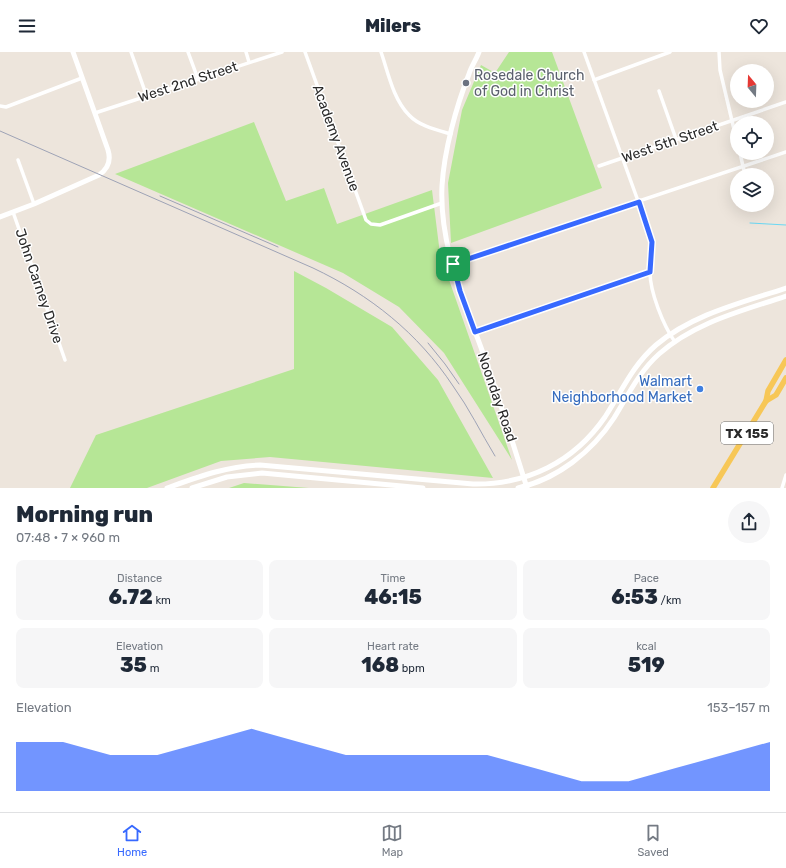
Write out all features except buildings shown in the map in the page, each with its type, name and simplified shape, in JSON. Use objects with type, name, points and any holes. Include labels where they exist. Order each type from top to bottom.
[{"type":"main road","points":[[0,217],[34,204],[99,175],[105,170],[109,153],[72,52]]},
{"type":"main road","name":"Noonday Road","points":[[479,52],[463,90],[451,134],[444,168],[442,203],[447,245],[460,291],[489,371],[527,487]]},
{"type":"main road","points":[[168,488],[216,471],[242,466],[272,465],[477,484],[500,483],[524,478],[552,465],[572,452],[592,433],[607,412],[632,371],[650,351],[670,335],[708,314],[786,288]]},
{"type":"main road","points":[[518,488],[527,487],[553,474],[574,461],[598,439],[615,416],[640,374],[675,342],[691,331],[711,322],[786,296]]},
{"type":"main road","points":[[758,298],[760,305]]},
{"type":"main road","points":[[742,303],[745,310]]},
{"type":"main road","points":[[733,306],[736,314]]},
{"type":"main road","points":[[708,314],[711,322]]},
{"type":"main road","name":"TX 155","points":[[713,488],[766,401],[768,391],[786,360]]},
{"type":"main road","name":"TX 155","points":[[766,401],[776,395],[786,378]]},
{"type":"main road","points":[[607,412],[615,416]]},
{"type":"main road","points":[[216,471],[218,479]]},
{"type":"main road","points":[[192,488],[218,479],[244,474],[269,473],[423,488]]},
{"type":"street","points":[[131,52],[146,96]]},
{"type":"street","points":[[188,52],[198,79]]},
{"type":"street","points":[[246,52],[249,62]]},
{"type":"street","name":"West 2nd Street","points":[[95,113],[282,52]]},
{"type":"street","name":"Academy Avenue","points":[[305,52],[364,217],[369,223],[380,225],[390,223],[442,203]]},
{"type":"street","points":[[381,52],[397,97],[409,115],[431,128],[451,134]]},
{"type":"street","points":[[584,52],[639,202],[652,242],[650,272],[652,288],[664,324],[675,342]]},
{"type":"street","points":[[594,80],[670,52]]},
{"type":"street","points":[[719,52],[720,70],[731,116]]},
{"type":"street","points":[[0,106],[6,107],[82,78]]},
{"type":"street","points":[[659,91],[676,139]]},
{"type":"street","name":"West 5th Street","points":[[746,116],[786,102]]},
{"type":"street","name":"West 5th Street","points":[[599,166],[730,122]]},
{"type":"street","points":[[453,264],[786,152]]},
{"type":"street","points":[[18,160],[34,204]]},
{"type":"street","points":[[742,160],[743,166]]},
{"type":"street","name":"John Carney Drive","points":[[13,212],[65,360]]},
{"type":"street","points":[[475,332],[650,272]]},
{"type":"street","points":[[782,488],[786,475]]},
{"type":"green space","points":[[509,52],[552,52],[602,188],[451,243],[448,183],[462,110],[481,65],[495,73]]},
{"type":"green space","points":[[254,122],[286,201],[324,188],[337,224],[432,190],[440,254],[512,460],[444,353],[399,307],[343,273],[115,174]]},
{"type":"green space","points":[[294,271],[392,327],[438,380],[493,478],[270,457],[221,461],[147,488],[70,488],[96,435],[294,369]]},
{"type":"green space","points":[[244,483],[309,488],[229,488]]},
{"type":"waterway","points":[[750,223],[786,225]]},
{"type":"railway","points":[[0,131],[313,268],[354,290],[391,317],[424,349],[459,394],[495,456]]},
{"type":"railway","points":[[160,196],[278,247]]},
{"type":"railway","points":[[428,343],[459,384]]},
{"type":"place","name":"Rosedale Church of God in Christ","points":[[466,83]]},
{"type":"place","name":"Walmart Neighborhood Market","points":[[700,389]]},
{"type":"route","points":[[639,202],[652,242],[650,272],[475,332],[460,291],[453,264],[639,202]]}]
